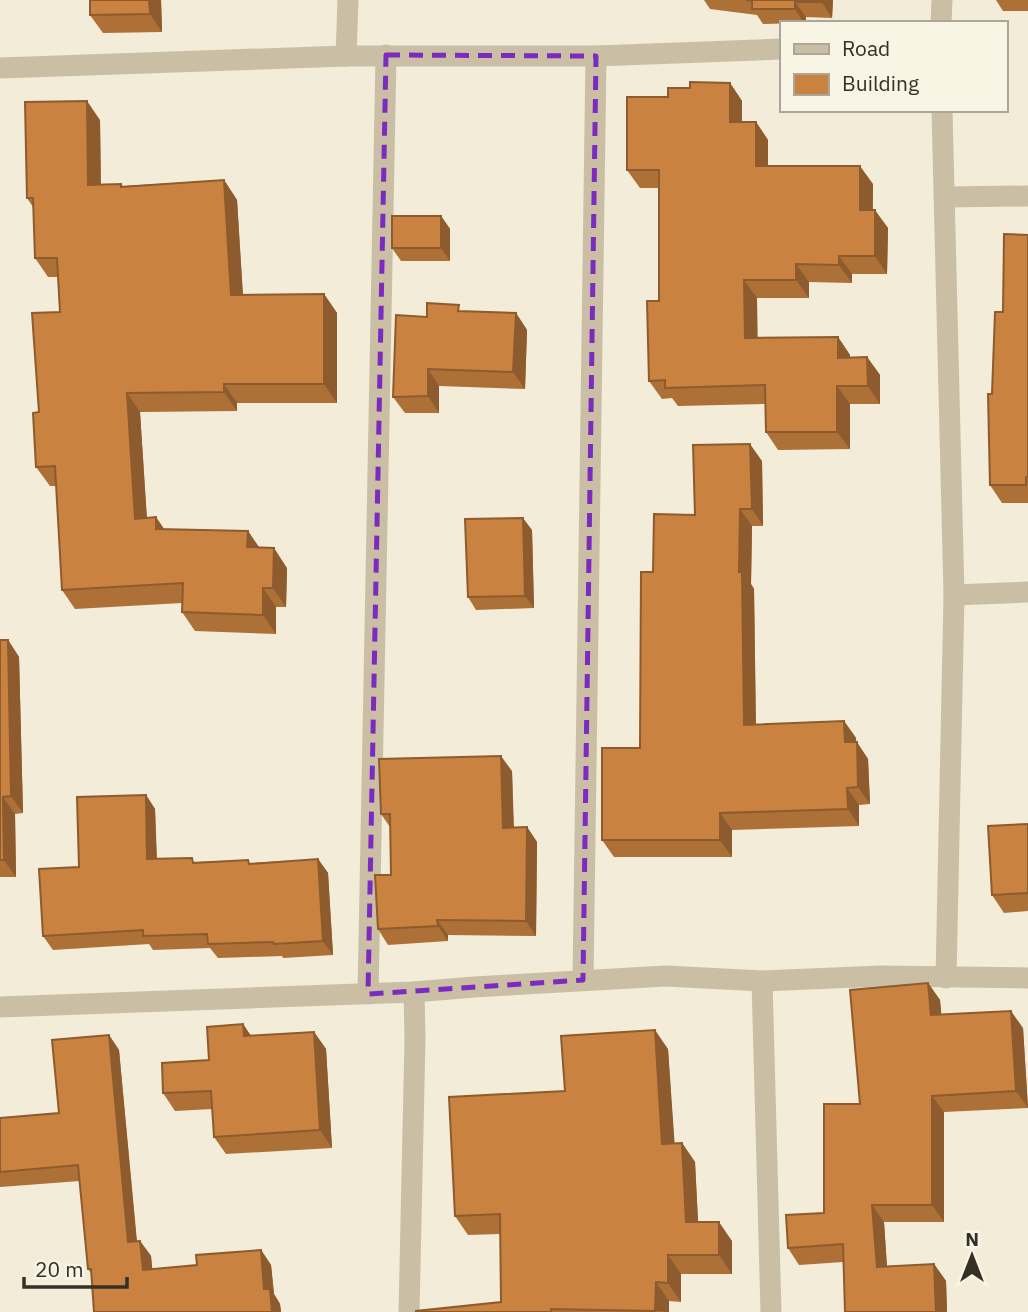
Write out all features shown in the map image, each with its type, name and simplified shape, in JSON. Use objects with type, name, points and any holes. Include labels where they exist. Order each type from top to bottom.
[{"type":"street","points":[[346,56],[348,0]]},
{"type":"street","points":[[941,21],[942,0]]},
{"type":"street","points":[[0,68],[386,55],[596,56],[780,49]]},
{"type":"street","points":[[368,994],[386,55]]},
{"type":"street","points":[[583,981],[596,56]]},
{"type":"street","points":[[942,112],[954,595],[946,978]]},
{"type":"street","points":[[944,197],[1028,196]]},
{"type":"street","points":[[954,595],[1028,592]]},
{"type":"street","points":[[0,1007],[414,992],[666,976],[762,981],[881,976],[1028,978]]},
{"type":"street","points":[[762,981],[771,1312]]},
{"type":"street","points":[[409,1312],[414,992]]},
{"type":"highlighted area","points":[[386,55],[596,56],[583,980],[368,994]]},
{"type":"building","points":[[90,0],[149,0],[150,14],[90,15]]},
{"type":"building","points":[[746,0],[822,2],[795,2],[795,9],[752,9],[752,1]]},
{"type":"building","points":[[690,82],[730,83],[730,122],[756,122],[756,166],[860,166],[860,210],[875,210],[875,256],[839,256],[839,265],[796,264],[796,280],[744,280],[745,338],[838,337],[838,358],[867,357],[868,386],[837,386],[837,432],[766,432],[765,385],[665,388],[665,380],[649,381],[647,301],[659,301],[659,170],[627,170],[627,97],[668,97],[668,88],[690,88]]},
{"type":"building","points":[[87,101],[88,185],[121,184],[121,187],[224,180],[231,295],[324,294],[324,384],[224,384],[224,392],[127,393],[135,519],[156,517],[156,529],[248,531],[247,547],[274,548],[273,588],[263,588],[263,615],[182,612],[183,583],[62,590],[55,466],[36,467],[33,413],[39,412],[32,313],[60,312],[57,258],[35,258],[33,198],[27,198],[25,102]]},
{"type":"building","points":[[392,216],[441,216],[441,248],[392,248]]},
{"type":"building","points":[[1004,234],[1028,235],[1026,485],[990,485],[988,394],[992,394],[995,312],[1003,312]]},
{"type":"building","points":[[427,303],[459,305],[458,311],[516,313],[513,372],[428,369],[428,396],[393,397],[396,315],[427,317]]},
{"type":"building","points":[[750,444],[752,509],[740,509],[739,572],[742,572],[744,725],[844,721],[845,742],[857,742],[858,787],[847,788],[848,809],[720,813],[720,840],[602,840],[602,748],[640,748],[641,572],[653,572],[654,514],[695,515],[693,445]]},
{"type":"building","points":[[523,518],[525,596],[468,597],[465,519]]},
{"type":"building","points":[[0,640],[8,640],[11,796],[3,797],[4,860],[0,860]]},
{"type":"building","points":[[501,756],[503,828],[527,827],[526,921],[437,920],[438,926],[378,929],[375,875],[391,875],[390,814],[381,814],[379,759]]},
{"type":"building","points":[[146,795],[147,859],[192,858],[193,863],[248,860],[249,864],[318,859],[323,941],[208,944],[207,934],[143,936],[143,930],[43,936],[39,869],[79,867],[77,797]]},
{"type":"building","points":[[1028,824],[1028,893],[992,895],[988,826]]},
{"type":"building","points":[[928,983],[931,1015],[1011,1011],[1016,1091],[932,1096],[932,1205],[872,1205],[877,1267],[934,1264],[936,1312],[845,1312],[843,1244],[788,1248],[786,1215],[824,1213],[824,1104],[860,1104],[850,990]]},
{"type":"building","points":[[243,1024],[244,1036],[314,1032],[320,1130],[214,1137],[211,1091],[163,1093],[162,1063],[209,1060],[207,1027]]},
{"type":"building","points":[[655,1030],[662,1144],[682,1143],[686,1222],[719,1222],[719,1255],[668,1255],[668,1283],[656,1282],[655,1311],[551,1309],[551,1312],[416,1312],[501,1302],[500,1214],[455,1216],[449,1097],[565,1091],[561,1036]]},
{"type":"building","points":[[109,1035],[128,1242],[140,1241],[143,1270],[197,1265],[196,1255],[261,1250],[264,1289],[270,1289],[272,1312],[94,1312],[78,1165],[0,1172],[0,1118],[59,1113],[52,1040]]}]
